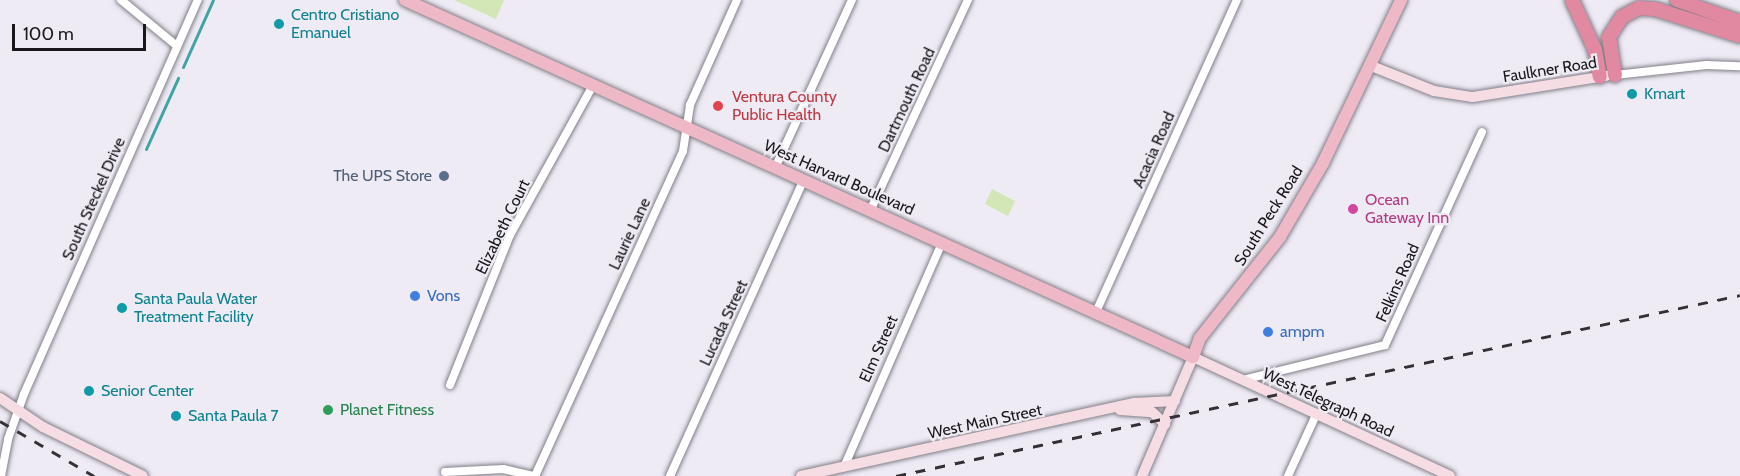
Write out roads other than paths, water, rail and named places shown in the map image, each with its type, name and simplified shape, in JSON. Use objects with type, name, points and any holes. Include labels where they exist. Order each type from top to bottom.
[{"type":"highway","points":[[1572,0],[1594,50],[1600,77]]},
{"type":"highway","points":[[1677,0],[1740,22]]},
{"type":"highway","points":[[1615,75],[1610,37],[1622,17],[1639,8],[1655,9],[1740,36]]},
{"type":"main road","name":"West Harvard Boulevard","points":[[405,0],[688,126],[803,181],[1194,357]]},
{"type":"main road","name":"South Peck Road","points":[[1194,357],[1200,338],[1280,237],[1323,163],[1401,0]]},
{"type":"street","points":[[122,0],[177,46]]},
{"type":"street","name":"South Steckel Drive","points":[[1,476],[8,439],[76,271],[198,0]]},
{"type":"street","name":"Laurie Lane","points":[[534,476],[682,151],[690,105],[737,0]]},
{"type":"street","points":[[775,168],[852,0]]},
{"type":"street","name":"Dartmouth Road","points":[[870,211],[968,0]]},
{"type":"street","name":"Acacia Road","points":[[1096,312],[1237,0]]},
{"type":"street","name":"Faulkner Road","points":[[1369,65],[1434,91],[1473,97],[1600,77],[1706,64],[1740,66]]},
{"type":"street","name":"Elizabeth Court","points":[[450,385],[510,236],[592,85]]},
{"type":"street","name":"Felkins Road","points":[[1243,380],[1385,345],[1482,132]]},
{"type":"street","name":"Lucada Street","points":[[670,476],[803,181]]},
{"type":"street","name":"Elm Street","points":[[844,467],[942,243]]},
{"type":"street","name":"West Telegraph Road","points":[[1194,357],[1450,476]]},
{"type":"street","name":"South Peck Road","points":[[1142,476],[1194,357]]},
{"type":"street","points":[[0,398],[52,432],[143,476]]},
{"type":"street","name":"West Main Street","points":[[801,476],[1134,403],[1175,401]]},
{"type":"street","points":[[1107,410],[1152,412],[1165,423]]},
{"type":"street","points":[[1288,476],[1317,413]]},
{"type":"street","points":[[445,472],[491,468],[534,476]]},
{"type":"waterway","points":[[183,67],[213,0]]},
{"type":"waterway","points":[[146,149],[178,78]]},
{"type":"railway","points":[[896,476],[1740,295]]},
{"type":"railway","points":[[0,421],[94,476]]},
{"type":"place","name":"Centro Cristiano Emanuel","points":[[279,24]]},
{"type":"place","name":"Kmart","points":[[1632,94]]},
{"type":"place","name":"Ventura County Public Health","points":[[718,106]]},
{"type":"place","name":"The UPS Store","points":[[444,176]]},
{"type":"place","name":"Ocean Gateway Inn","points":[[1353,209]]},
{"type":"place","name":"Vons","points":[[415,296]]},
{"type":"place","name":"Santa Paula Water Treatment Facility","points":[[122,308]]},
{"type":"place","name":"ampm","points":[[1268,332]]},
{"type":"place","name":"Senior Center","points":[[89,391]]},
{"type":"place","name":"Planet Fitness","points":[[328,410]]},
{"type":"place","name":"Santa Paula 7","points":[[176,416]]}]
